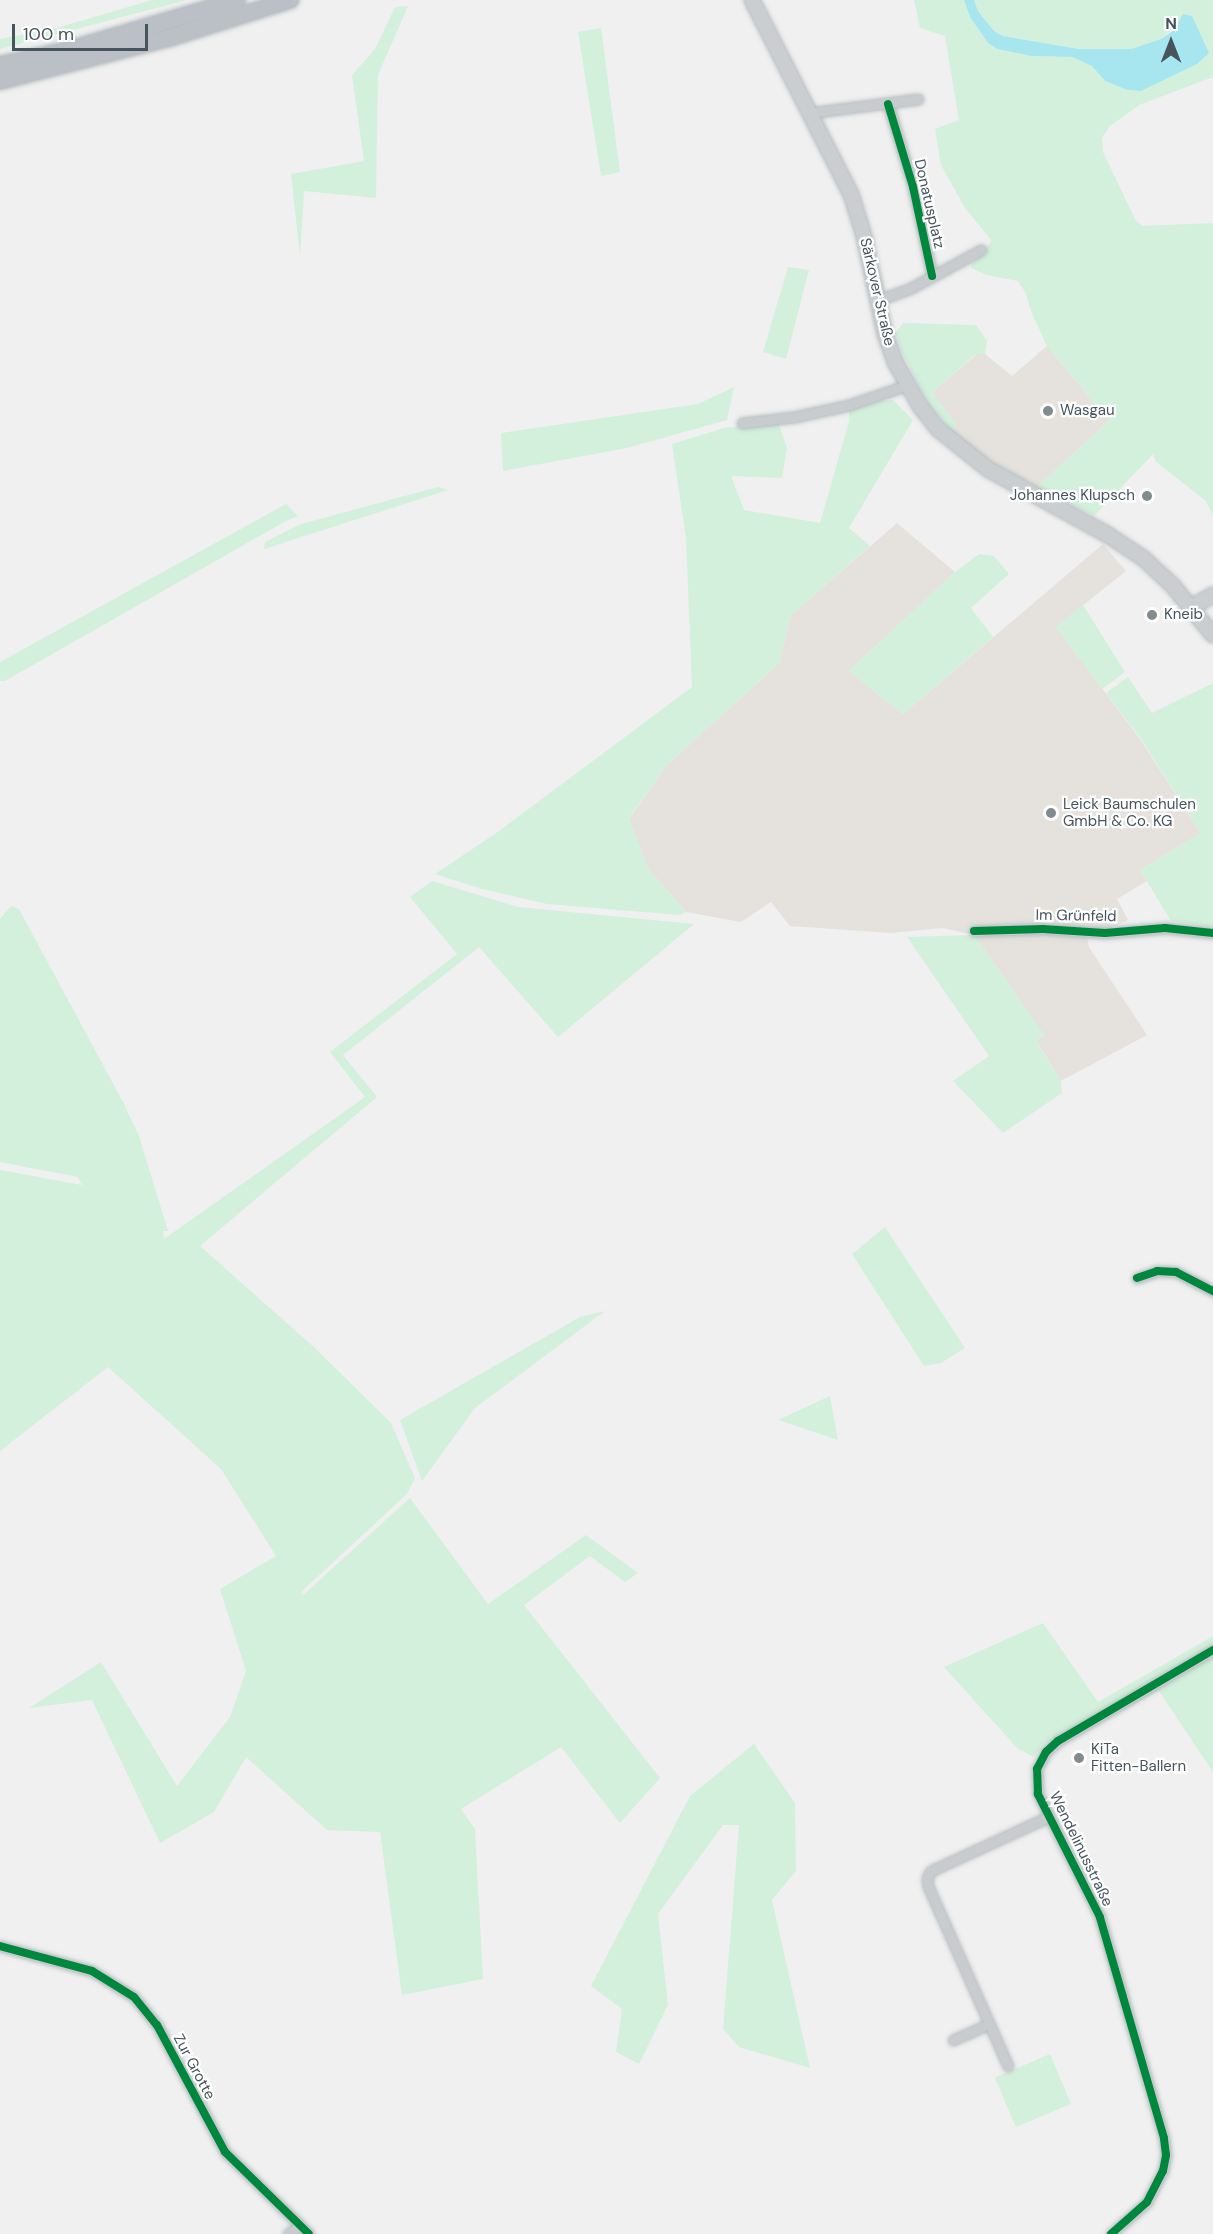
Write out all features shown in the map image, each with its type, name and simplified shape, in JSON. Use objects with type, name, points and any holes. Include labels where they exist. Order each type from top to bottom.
[{"type":"highway","points":[[0,65],[72,49],[237,0]]},
{"type":"highway","points":[[0,81],[172,37],[290,0]]},
{"type":"main road","name":"Särkover Straße","points":[[753,0],[859,214],[876,301],[885,334],[907,385],[938,429],[958,447],[1015,486],[1128,548],[1159,572],[1192,607],[1213,635]]},
{"type":"main road","points":[[1192,607],[1213,595]]},
{"type":"street","points":[[809,113],[849,106],[888,104],[918,99]]},
{"type":"street","name":"Donatusplatz","points":[[888,104],[913,187],[932,276]]},
{"type":"street","name":"Donatusplatz","points":[[876,301],[932,276],[981,250]]},
{"type":"street","points":[[742,423],[829,410],[907,385]]},
{"type":"street","name":"Im Grünfeld","points":[[974,931],[1043,929],[1105,933],[1165,928],[1213,933]]},
{"type":"street","points":[[1137,1278],[1157,1271],[1176,1272],[1213,1291]]},
{"type":"street","name":"Wendelinusstraße","points":[[1111,2234],[1147,2202],[1163,2171],[1166,2155],[1164,2138],[1100,1917],[1070,1854],[1048,1817],[1036,1782],[1037,1768],[1046,1752],[1058,1741],[1213,1650]]},
{"type":"street","points":[[1008,2066],[928,1886],[927,1879],[930,1872],[935,1869],[1048,1817]]},
{"type":"street","name":"Zur Grotte","points":[[0,1946],[92,1971],[134,1997],[157,2025],[225,2152],[309,2234]]},
{"type":"street","points":[[953,2040],[989,2024]]},
{"type":"street","points":[[288,2234],[300,2226]]},
{"type":"shaded area","points":[[1047,346],[1109,421],[1037,487],[985,459],[963,443],[951,431],[956,426],[932,392],[977,354],[985,354],[1012,376]]},
{"type":"shaded area","name":"Leick Baumschulen GmbH & Co. KG","points":[[897,523],[955,572],[849,671],[903,714],[1103,544],[1126,571],[1056,627],[1140,739],[1201,833],[1140,870],[1147,881],[1117,899],[1128,920],[1112,927],[1116,935],[1087,938],[1089,947],[1147,1035],[1061,1081],[1036,1041],[1044,1035],[974,935],[942,928],[891,933],[790,926],[771,902],[741,922],[686,912],[648,869],[629,819],[667,765],[779,663],[791,615]]},
{"type":"green space","points":[[152,0],[187,0],[0,49],[0,39],[53,29]]},
{"type":"green space","points":[[914,0],[964,0],[970,17],[988,43],[997,49],[1031,56],[1072,57],[1092,66],[1105,81],[1127,90],[1140,91],[1197,64],[1181,21],[1161,39],[1131,49],[1079,49],[1003,36],[994,31],[978,11],[974,0],[1213,0],[1213,77],[1139,105],[1109,127],[1102,138],[1103,152],[1136,221],[1143,226],[1213,223],[1213,516],[1206,501],[1156,462],[1153,454],[1094,516],[1037,487],[1109,421],[1047,346],[1032,314],[1026,294],[1018,281],[986,275],[971,268],[971,264],[985,252],[991,240],[965,208],[941,165],[935,129],[959,120],[945,36],[920,28]]},
{"type":"green space","points":[[408,6],[378,75],[376,198],[304,191],[300,257],[291,174],[364,161],[352,75],[375,49],[395,7]]},
{"type":"green space","points":[[601,28],[620,172],[601,176],[578,32]]},
{"type":"green space","points":[[788,267],[809,270],[786,359],[763,352]]},
{"type":"green space","points":[[903,323],[976,325],[987,341],[985,354],[976,354],[932,392],[957,426],[951,431],[928,404],[902,352],[895,333]]},
{"type":"green space","points":[[734,387],[727,420],[627,448],[503,471],[501,433],[698,404]]},
{"type":"green space","points":[[893,400],[913,420],[849,528],[870,546],[791,615],[779,663],[667,765],[629,818],[648,869],[686,912],[679,915],[547,904],[482,889],[435,874],[499,831],[692,687],[686,538],[672,444],[724,428],[778,422],[787,448],[782,478],[731,476],[744,510],[820,523],[849,421],[849,409],[878,401]]},
{"type":"green space","points":[[438,487],[448,490],[264,549],[265,542],[301,524]]},
{"type":"green space","points":[[286,504],[298,516],[5,681],[0,681],[0,662]]},
{"type":"green space","points":[[979,554],[994,556],[1009,574],[971,608],[993,637],[903,714],[849,671],[955,572]]},
{"type":"green space","points":[[1083,605],[1125,672],[1102,689],[1056,627]]},
{"type":"green space","points":[[1128,677],[1152,713],[1213,683],[1213,927],[1171,921],[1140,870],[1201,833],[1141,739],[1106,693]]},
{"type":"green space","points":[[432,881],[518,907],[694,924],[558,1037],[479,947],[343,1055],[377,1097],[200,1246],[316,1349],[391,1423],[415,1478],[407,1494],[301,1592],[303,1595],[410,1498],[488,1604],[586,1535],[638,1573],[625,1582],[590,1556],[524,1605],[660,1778],[620,1823],[561,1747],[461,1809],[475,1829],[483,1979],[402,1995],[380,1832],[327,1830],[246,1757],[214,1812],[160,1843],[92,1700],[29,1708],[101,1662],[177,1786],[230,1717],[246,1671],[220,1589],[276,1556],[221,1469],[108,1367],[0,1451],[0,1170],[82,1185],[78,1177],[0,1162],[0,919],[11,906],[19,909],[123,1102],[139,1136],[168,1231],[163,1231],[164,1239],[365,1097],[330,1052],[457,954],[410,897]]},
{"type":"green space","points":[[974,935],[1044,1034],[1036,1042],[1061,1081],[1062,1093],[1003,1133],[953,1081],[989,1056],[907,937]]},
{"type":"green space","points":[[885,1227],[965,1348],[941,1363],[924,1366],[852,1254]]},
{"type":"green space","points":[[605,1311],[475,1408],[422,1481],[400,1420],[580,1317]]},
{"type":"green space","points":[[830,1396],[838,1440],[778,1420]]},
{"type":"green space","points":[[1043,1623],[1098,1702],[1213,1636],[1213,1772],[1159,1691],[1062,1743],[1046,1742],[1034,1757],[1018,1749],[944,1667]]},
{"type":"green space","points":[[754,1744],[795,1803],[796,1871],[772,1900],[810,2068],[739,2047],[723,2029],[739,1825],[723,1825],[658,1914],[668,2005],[639,2064],[616,2052],[622,2009],[591,1986],[690,1796]]},
{"type":"green space","points":[[1050,2054],[1071,2104],[1016,2127],[995,2077]]},
{"type":"water","points":[[964,0],[974,0],[978,11],[994,31],[1003,36],[1079,49],[1131,49],[1161,39],[1174,30],[1183,14],[1192,16],[1209,53],[1197,64],[1141,91],[1127,90],[1105,81],[1092,66],[1072,57],[1031,56],[997,49],[988,43],[970,17]]},
{"type":"cycle path","points":[[888,104],[913,187],[932,276]]},
{"type":"cycle path","points":[[974,931],[1043,929],[1105,933],[1165,928],[1213,933]]},
{"type":"cycle path","points":[[1137,1278],[1157,1271],[1176,1272],[1213,1291]]},
{"type":"cycle path","points":[[1111,2234],[1147,2202],[1163,2171],[1166,2155],[1164,2138],[1100,1917],[1038,1794],[1037,1769],[1046,1752],[1058,1741],[1213,1650]]},
{"type":"cycle path","points":[[0,1946],[92,1971],[134,1997],[157,2025],[225,2152],[309,2234]]},
{"type":"place","name":"Wasgau","points":[[1048,411]]},
{"type":"place","name":"Johannes Klupsch","points":[[1147,496]]},
{"type":"place","name":"Kneib","points":[[1152,615]]},
{"type":"place","name":"Leick Baumschulen GmbH & Co. KG","points":[[1051,813]]},
{"type":"place","name":"KiTa Fitten-Ballern","points":[[1079,1758]]}]
